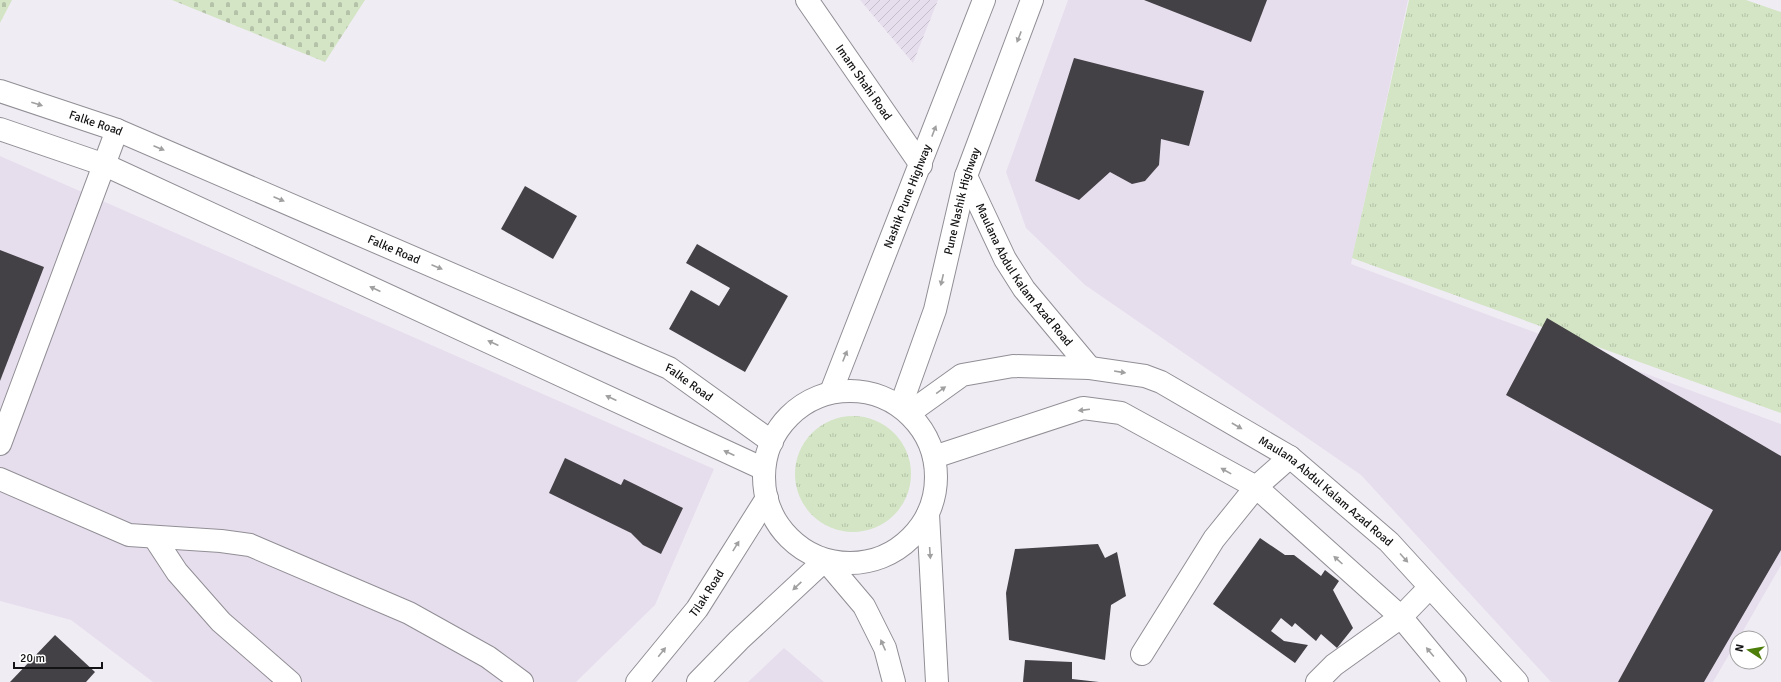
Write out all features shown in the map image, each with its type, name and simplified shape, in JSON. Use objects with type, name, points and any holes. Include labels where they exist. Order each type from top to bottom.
[{"type":"main road","name":"Imam Shahi Road","points":[[807,0],[921,165]]},
{"type":"main road","name":"Nashik Pune Highway","points":[[830,392],[921,165],[984,0]]},
{"type":"main road","name":"Pune Nashik Highway","points":[[905,409],[935,310],[966,176],[1032,0]]},
{"type":"main road","name":"Falke Road","points":[[0,91],[117,130],[669,368],[772,442]]},
{"type":"main road","points":[[0,129],[104,165],[764,469]]},
{"type":"main road","points":[[0,444],[117,130]]},
{"type":"main road","name":"Maulana Abdul Kalam Azad Road","points":[[966,176],[1005,259],[1024,289],[1090,368]]},
{"type":"main road","name":"Maulana Abdul Kalam Azad Road","points":[[905,409],[962,374],[1012,366],[1090,368],[1145,376],[1161,382],[1290,456],[1389,542],[1516,682]]},
{"type":"main road","points":[[851,390],[873,393],[905,409],[925,433],[934,457],[936,476],[934,496],[928,514],[914,535],[896,550],[873,560],[849,563],[825,560],[805,550],[788,536],[775,519],[767,498],[764,469],[772,442],[786,419],[806,402],[830,392],[851,390]]},
{"type":"main road","points":[[934,457],[1083,408],[1121,413],[1256,487],[1401,617],[1455,682]]},
{"type":"main road","points":[[1142,654],[1214,539],[1256,487],[1290,456]]},
{"type":"main road","points":[[0,479],[129,535],[221,541],[250,545],[409,613],[488,657],[522,682]]},
{"type":"main road","name":"Tilak Road","points":[[637,682],[697,608],[767,498]]},
{"type":"main road","points":[[928,514],[937,682]]},
{"type":"main road","points":[[154,537],[177,572],[221,622],[290,682]]},
{"type":"main road","points":[[698,682],[739,640],[825,560]]},
{"type":"main road","points":[[825,560],[864,606],[885,648],[894,682]]},
{"type":"main road","points":[[1317,682],[1334,665],[1401,617],[1430,587]]},
{"type":"shaded area","points":[[860,0],[938,0],[913,63]]},
{"type":"shaded area","points":[[1068,0],[1408,0],[1351,264],[1781,424],[1781,565],[1744,630],[1729,630],[1729,655],[1713,682],[1551,682],[1361,475],[1085,285],[1026,228],[1006,172]]},
{"type":"shaded area","points":[[0,156],[714,469],[655,605],[576,682],[153,682],[71,620],[0,601]]},
{"type":"shaded area","points":[[784,648],[824,682],[748,682]]},
{"type":"green space","points":[[0,0],[12,0],[0,23]]},
{"type":"green space","points":[[172,0],[365,0],[325,62]]},
{"type":"green space","points":[[1409,0],[1746,0],[1781,12],[1781,413],[1352,258]]},
{"type":"green space","points":[[853,416],[875,420],[894,433],[907,452],[911,474],[907,496],[894,515],[875,528],[853,532],[831,528],[812,515],[799,496],[795,474],[799,452],[812,433],[831,420]]},
{"type":"building","points":[[1144,0],[1267,0],[1251,42]]},
{"type":"building","points":[[1074,58],[1204,91],[1189,146],[1161,139],[1159,165],[1145,181],[1132,184],[1110,172],[1079,200],[1035,181]]},
{"type":"building","points":[[525,186],[577,216],[553,259],[501,229]]},
{"type":"building","points":[[697,244],[788,296],[745,372],[669,329],[691,290],[719,306],[730,288],[686,263]]},
{"type":"building","points":[[0,250],[44,267],[0,381]]},
{"type":"building","points":[[1547,318],[1781,456],[1781,550],[1734,630],[1729,630],[1729,639],[1704,682],[1618,682],[1713,510],[1506,395]]},
{"type":"building","points":[[565,458],[621,485],[624,479],[683,508],[661,554],[643,545],[631,533],[549,493]]},
{"type":"building","points":[[1260,538],[1285,555],[1294,555],[1321,576],[1325,570],[1339,581],[1333,590],[1353,628],[1337,648],[1321,634],[1316,641],[1295,623],[1292,627],[1281,618],[1271,631],[1284,641],[1308,645],[1295,663],[1213,604]]},
{"type":"building","points":[[1098,544],[1105,558],[1117,552],[1126,596],[1111,605],[1105,660],[1009,640],[1006,593],[1015,549]]},
{"type":"building","points":[[55,635],[95,672],[86,682],[10,682]]},
{"type":"building","points":[[1025,660],[1072,662],[1072,679],[1099,682],[1023,682]]}]
